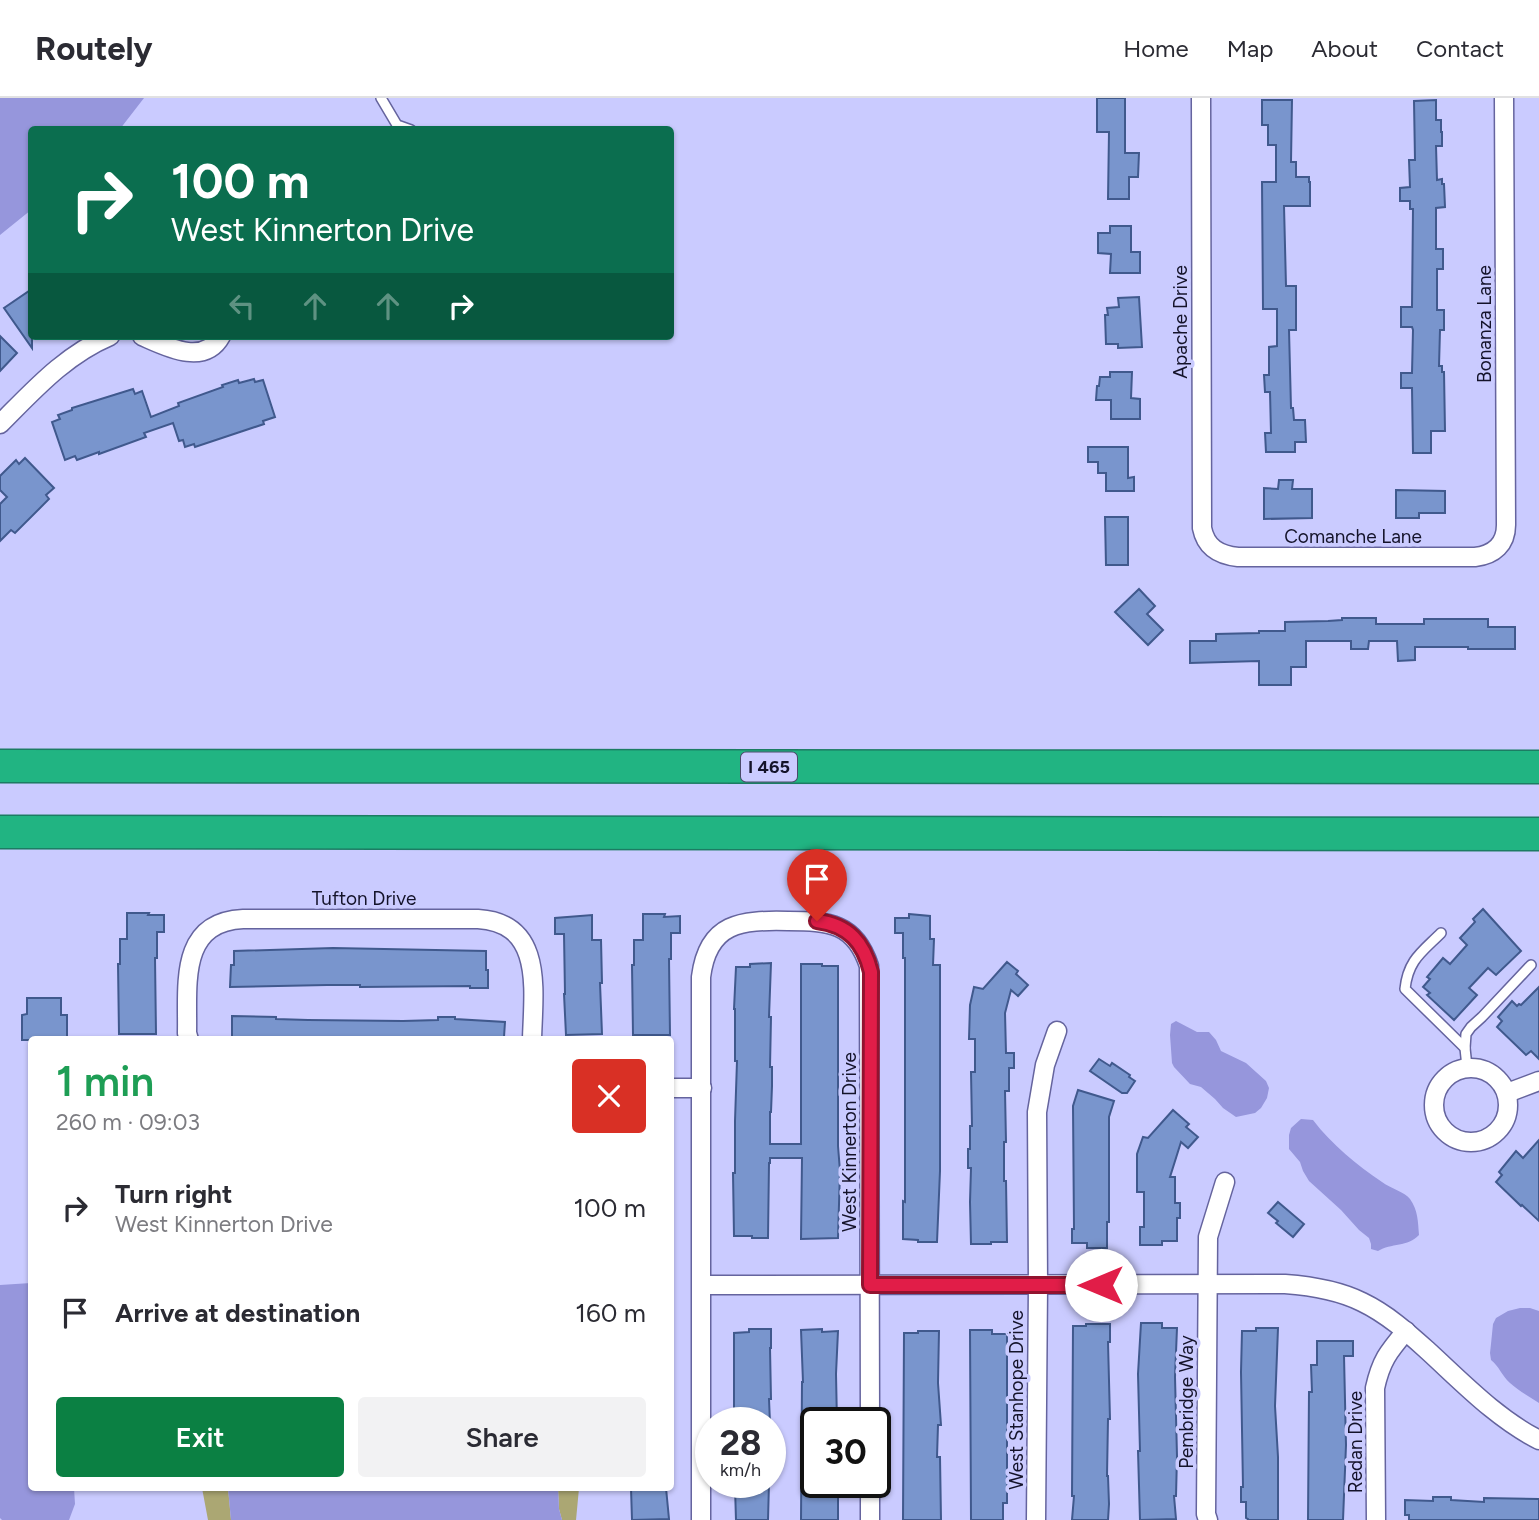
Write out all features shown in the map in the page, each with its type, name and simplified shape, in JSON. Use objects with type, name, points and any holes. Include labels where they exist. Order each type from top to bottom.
[{"type":"highway","name":"I 465","points":[[0,765],[1539,767]]},
{"type":"highway","points":[[0,832],[1539,834]]},
{"type":"street","name":"Apache Drive","points":[[1201,98],[1202,528],[1208,545]]},
{"type":"street","name":"Bonanza Lane","points":[[1498,548],[1506,530],[1504,98]]},
{"type":"street","points":[[0,424],[53,371],[83,349],[102,340]]},
{"type":"street","points":[[151,340],[185,353],[205,350],[218,340]]},
{"type":"street","name":"Comanche Lane","points":[[1208,545],[1218,552],[1238,557],[1475,557],[1486,555],[1498,548]]},
{"type":"street","name":"Tufton Drive","points":[[188,1036],[188,969],[192,953],[211,929],[221,923],[243,919],[478,919],[499,923],[520,939],[533,969],[532,1036]]},
{"type":"street","name":"West Kinnerton Drive","points":[[701,1520],[701,977],[702,966],[710,946],[721,934],[737,924],[753,921],[827,922],[844,929],[856,939],[869,966],[870,1407]]},
{"type":"street","name":"West Stanhope Drive","points":[[1036,1520],[1037,1112],[1045,1065],[1057,1031]]},
{"type":"street","points":[[1467,1067],[1480,1068],[1491,1073],[1501,1082],[1507,1093],[1506,1118],[1491,1136],[1480,1141],[1456,1139],[1438,1122],[1434,1111],[1434,1099],[1445,1077],[1455,1070],[1467,1067]]},
{"type":"street","points":[[1507,1093],[1539,1081]]},
{"type":"street","points":[[674,1088],[702,1088]]},
{"type":"street","name":"Pembridge Way","points":[[1208,1520],[1208,1237],[1225,1182]]},
{"type":"street","points":[[702,1285],[1285,1284],[1329,1290],[1382,1313],[1492,1408],[1539,1440]]},
{"type":"street","name":"Redan Drive","points":[[1376,1520],[1375,1388],[1387,1353],[1406,1331]]},
{"type":"street","points":[[870,1498],[870,1520]]},
{"type":"lane","points":[[381,98],[400,126]]},
{"type":"lane","points":[[1441,933],[1414,960],[1408,972],[1405,989],[1465,1048]]},
{"type":"lane","points":[[1467,1067],[1466,1034],[1531,965]]},
{"type":"shaded area","points":[[203,1491],[228,1491],[231,1520],[208,1520]]},
{"type":"shaded area","points":[[558,1491],[579,1491],[576,1520],[562,1520]]},
{"type":"water","points":[[0,98],[144,98],[122,126],[28,126],[28,212],[0,235]]},
{"type":"water","points":[[1176,1021],[1197,1032],[1209,1032],[1221,1051],[1246,1063],[1266,1081],[1269,1088],[1261,1108],[1255,1113],[1236,1117],[1201,1087],[1190,1084],[1172,1063],[1171,1024]]},
{"type":"water","points":[[1301,1119],[1313,1120],[1354,1162],[1408,1197],[1413,1203],[1418,1221],[1419,1235],[1415,1239],[1378,1251],[1371,1249],[1369,1238],[1309,1181],[1300,1162],[1289,1149],[1291,1128]]},
{"type":"water","points":[[28,1283],[28,1491],[74,1491],[75,1504],[69,1520],[0,1518],[0,1285]]},
{"type":"water","points":[[1520,1308],[1539,1311],[1539,1403],[1510,1383],[1491,1360],[1493,1324],[1496,1318]]},
{"type":"water","points":[[228,1491],[558,1491],[562,1520],[231,1520]]},
{"type":"building","points":[[1097,98],[1125,98],[1125,153],[1139,153],[1138,177],[1129,177],[1129,199],[1108,199],[1109,132],[1097,132]]},
{"type":"building","points":[[1262,100],[1292,100],[1291,162],[1296,162],[1296,177],[1309,177],[1310,182],[1310,206],[1284,206],[1286,286],[1296,286],[1296,330],[1289,330],[1291,408],[1294,420],[1305,420],[1306,442],[1295,442],[1295,452],[1266,452],[1265,433],[1271,433],[1270,392],[1265,392],[1264,375],[1269,375],[1269,347],[1277,346],[1277,309],[1263,309],[1262,182],[1276,182],[1276,145],[1268,145],[1268,125],[1262,125]]},
{"type":"building","points":[[1436,100],[1436,120],[1441,120],[1442,132],[1442,146],[1436,146],[1437,180],[1442,179],[1444,184],[1445,207],[1436,208],[1436,249],[1443,249],[1443,269],[1437,269],[1437,310],[1444,310],[1444,330],[1440,330],[1439,366],[1442,366],[1444,372],[1445,431],[1431,431],[1431,453],[1413,453],[1412,388],[1401,388],[1401,373],[1412,373],[1413,330],[1412,327],[1401,327],[1401,307],[1412,307],[1413,209],[1410,209],[1410,201],[1400,201],[1400,188],[1410,187],[1409,160],[1415,160],[1414,101]]},
{"type":"building","points":[[1110,226],[1131,226],[1131,252],[1140,252],[1140,273],[1110,273],[1111,254],[1098,253],[1098,233],[1110,233]]},
{"type":"building","points":[[28,292],[28,340],[32,340],[32,348],[4,308]]},
{"type":"building","points":[[1139,297],[1142,347],[1118,348],[1118,344],[1106,344],[1107,308],[1119,307],[1118,298]]},
{"type":"building","points":[[0,336],[17,353],[0,371]]},
{"type":"building","points":[[1110,372],[1132,372],[1131,398],[1140,399],[1140,419],[1111,419],[1111,400],[1096,400],[1100,377],[1110,377]]},
{"type":"building","points":[[254,379],[255,382],[263,380],[275,417],[263,421],[264,424],[195,447],[194,444],[185,447],[183,440],[179,441],[173,423],[144,433],[146,437],[99,454],[77,460],[75,456],[65,460],[52,422],[60,419],[58,415],[72,408],[133,389],[135,394],[142,391],[151,417],[179,406],[178,403],[223,387],[222,385]]},
{"type":"building","points":[[1088,447],[1128,447],[1128,478],[1134,477],[1134,491],[1106,491],[1106,473],[1098,473],[1098,462],[1088,462]]},
{"type":"building","points":[[25,458],[54,488],[46,495],[49,499],[15,533],[11,530],[0,541],[0,504],[7,497],[0,490],[0,476],[16,460],[19,464]]},
{"type":"building","points":[[1279,480],[1293,480],[1292,489],[1312,489],[1312,518],[1264,519],[1264,488],[1278,489]]},
{"type":"building","points":[[1396,490],[1445,491],[1445,513],[1419,513],[1419,518],[1396,518]]},
{"type":"building","points":[[1105,517],[1128,517],[1128,565],[1106,565]]},
{"type":"building","points":[[1139,589],[1155,606],[1147,614],[1163,630],[1148,645],[1115,612]]},
{"type":"building","points":[[1376,618],[1376,624],[1424,624],[1424,619],[1488,619],[1488,627],[1515,627],[1515,649],[1415,647],[1415,660],[1398,661],[1397,641],[1369,641],[1368,649],[1351,649],[1351,641],[1306,641],[1306,667],[1291,667],[1291,685],[1259,685],[1259,661],[1190,663],[1190,641],[1216,641],[1216,634],[1285,631],[1285,622]]},
{"type":"building","points":[[1483,909],[1521,951],[1496,975],[1488,968],[1469,988],[1477,995],[1454,1020],[1427,995],[1430,993],[1423,987],[1430,979],[1427,977],[1443,958],[1450,964],[1467,945],[1460,938]]},
{"type":"building","points":[[127,913],[164,915],[164,932],[157,932],[155,958],[156,1034],[119,1034],[118,964],[120,939],[127,939]]},
{"type":"building","points":[[643,914],[680,916],[680,933],[671,933],[670,1035],[633,1035],[634,940],[643,940]]},
{"type":"building","points":[[909,914],[930,916],[930,939],[934,939],[933,965],[940,965],[940,1171],[937,1242],[903,1239],[905,958],[903,933],[895,933],[895,918],[909,918]]},
{"type":"building","points":[[592,915],[592,940],[601,940],[602,1034],[566,1035],[564,934],[555,934],[555,918]]},
{"type":"building","points":[[333,948],[486,951],[488,988],[360,985],[230,987],[234,951]]},
{"type":"building","points":[[1007,962],[1028,985],[1018,996],[1011,990],[1005,1013],[1006,1053],[1014,1053],[1014,1068],[1009,1068],[1009,1091],[1005,1091],[1004,1181],[1007,1242],[971,1244],[971,1168],[968,1168],[968,1149],[972,1126],[971,1072],[975,1072],[975,1039],[969,1039],[970,1005],[974,987],[983,989]]},
{"type":"building","points":[[771,963],[770,1144],[801,1144],[801,964],[838,966],[838,1238],[801,1239],[802,1158],[770,1158],[768,1238],[734,1236],[736,967]]},
{"type":"building","points":[[1539,987],[1539,1059],[1531,1051],[1526,1055],[1497,1027],[1502,1021],[1498,1017],[1512,1001],[1517,1006],[1521,1005]]},
{"type":"building","points":[[27,998],[61,998],[61,1015],[67,1015],[67,1036],[28,1036],[28,1040],[22,1040],[22,1015],[27,1014]]},
{"type":"building","points":[[232,1016],[403,1021],[455,1017],[505,1022],[504,1036],[232,1036]]},
{"type":"building","points":[[1099,1059],[1110,1066],[1112,1063],[1135,1081],[1127,1093],[1122,1093],[1090,1071]]},
{"type":"building","points":[[1078,1090],[1114,1101],[1109,1117],[1107,1248],[1087,1248],[1087,1243],[1072,1243],[1073,1106]]},
{"type":"building","points":[[1173,1110],[1189,1124],[1186,1127],[1198,1137],[1188,1148],[1181,1142],[1170,1177],[1175,1177],[1175,1203],[1180,1203],[1177,1241],[1162,1241],[1162,1245],[1140,1245],[1140,1227],[1144,1227],[1144,1192],[1137,1192],[1137,1154],[1143,1137],[1148,1138]]},
{"type":"building","points":[[1539,1140],[1539,1221],[1496,1182],[1502,1175],[1499,1172],[1516,1151],[1523,1158]]},
{"type":"building","points":[[1278,1202],[1304,1224],[1293,1237],[1268,1213]]},
{"type":"building","points":[[1141,1323],[1162,1323],[1162,1328],[1177,1328],[1177,1456],[1174,1496],[1176,1519],[1140,1520],[1138,1374]]},
{"type":"building","points":[[1110,1324],[1108,1520],[1072,1520],[1073,1326]]},
{"type":"building","points":[[1256,1328],[1278,1328],[1275,1406],[1278,1520],[1248,1520],[1246,1502],[1241,1502],[1242,1331],[1256,1331]]},
{"type":"building","points":[[749,1329],[771,1329],[769,1407],[734,1407],[734,1333],[749,1332]]},
{"type":"building","points":[[801,1330],[838,1331],[837,1407],[802,1407]]},
{"type":"building","points":[[970,1330],[992,1330],[992,1334],[1007,1334],[1007,1503],[1003,1503],[1003,1520],[971,1520]]},
{"type":"building","points":[[939,1331],[938,1383],[941,1425],[938,1425],[937,1457],[940,1457],[941,1520],[903,1520],[904,1333]]},
{"type":"building","points":[[1317,1341],[1353,1341],[1353,1356],[1344,1356],[1346,1445],[1343,1520],[1308,1520],[1309,1392],[1312,1392],[1311,1365],[1317,1365]]},
{"type":"building","points":[[631,1491],[666,1491],[669,1519],[632,1520]]},
{"type":"building","points":[[1433,1497],[1484,1502],[1484,1498],[1539,1499],[1539,1520],[1409,1520],[1409,1515],[1405,1515],[1405,1500],[1433,1501]]},
{"type":"building","points":[[735,1498],[769,1498],[768,1520],[736,1520]]},
{"type":"building","points":[[801,1498],[838,1498],[838,1520],[801,1520]]},
{"type":"route","points":[[817,921],[836,925],[851,934],[864,951],[871,972],[870,1285],[1101,1285]]}]
